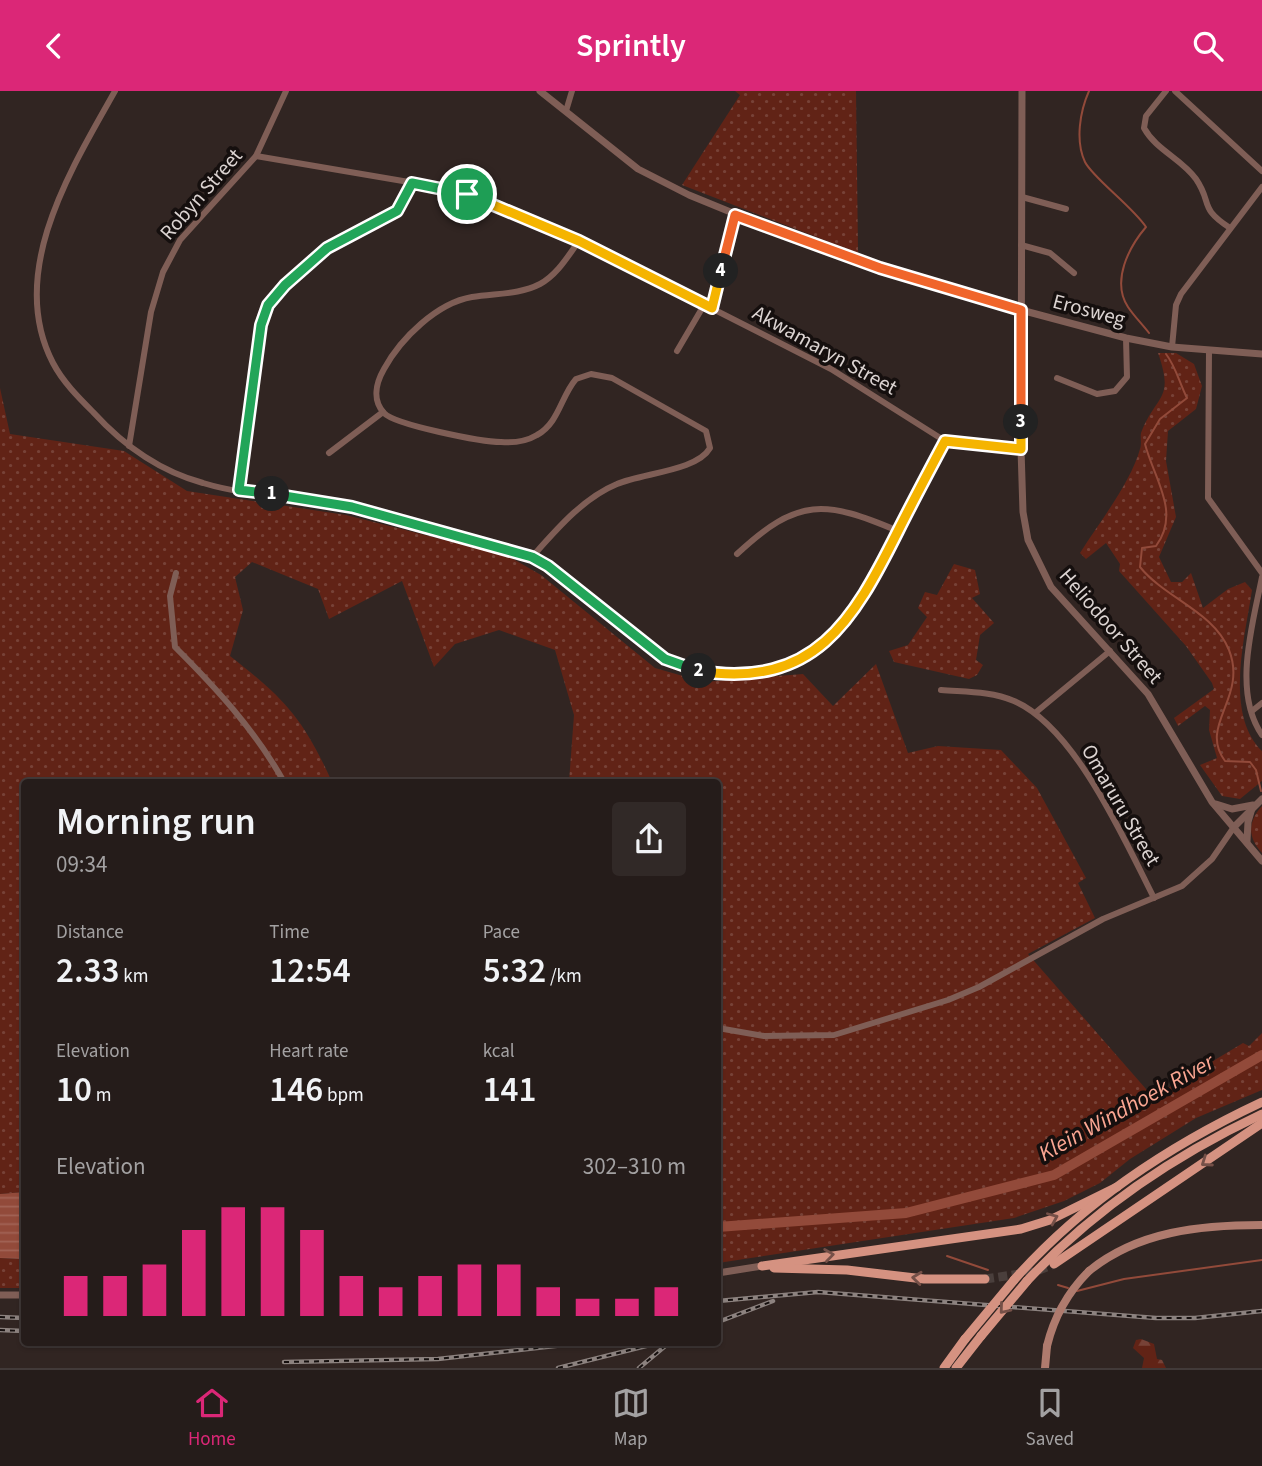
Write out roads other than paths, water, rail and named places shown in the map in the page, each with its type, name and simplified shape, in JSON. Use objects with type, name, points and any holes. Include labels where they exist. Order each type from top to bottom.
[{"type":"main road","points":[[944,1368],[1014,1280],[1050,1244],[1117,1187],[1169,1151],[1262,1102]]},
{"type":"main road","points":[[956,1368],[1027,1281],[1117,1201],[1199,1145],[1262,1114]]},
{"type":"main road","points":[[1054,1264],[1262,1123]]},
{"type":"main road","points":[[762,1266],[1021,1229],[1051,1220],[1117,1187]]},
{"type":"main road","points":[[1045,1368],[1053,1323],[1065,1300],[1089,1271],[1123,1249],[1158,1236],[1206,1227],[1262,1225]]},
{"type":"main road","points":[[762,1266],[847,1270],[923,1279],[985,1279]]},
{"type":"street","points":[[115,91],[86,141],[57,204],[47,234],[39,271],[39,314],[44,341],[59,374],[97,417],[146,458],[196,481],[352,507],[532,557],[548,566],[665,659],[702,671],[752,674],[805,656],[830,639],[865,596],[945,441]]},
{"type":"street","name":"Robyn Street","points":[[129,446],[151,312],[168,262],[188,230],[256,156],[286,91]]},
{"type":"street","name":"Erosweg","points":[[540,91],[638,169],[735,215],[880,268],[1126,338],[1172,347],[1262,354]]},
{"type":"street","points":[[566,111],[572,91]]},
{"type":"street","name":"Heliodoor Street","points":[[1022,91],[1021,449],[1023,512],[1031,548],[1051,587],[1148,694],[1212,802],[1262,861]]},
{"type":"street","points":[[1166,91],[1146,115],[1144,128],[1157,145],[1195,178],[1208,211],[1230,228]]},
{"type":"street","points":[[1175,91],[1262,171]]},
{"type":"street","name":"Akwamaryn Street","points":[[256,156],[444,188],[488,201],[579,241],[712,308],[870,391],[945,441],[1021,449]]},
{"type":"street","points":[[239,490],[261,325],[268,305],[327,248],[397,211],[412,183]]},
{"type":"street","points":[[1172,347],[1176,306],[1181,294],[1262,187]]},
{"type":"street","points":[[1022,197],[1066,209]]},
{"type":"street","points":[[712,308],[735,215]]},
{"type":"street","points":[[532,557],[601,492],[631,478],[699,460],[710,448],[706,431],[612,378],[591,374],[576,379],[551,423],[526,440],[479,440],[395,420],[383,412],[376,397],[383,370],[394,352],[424,322],[458,300],[518,292],[542,283],[555,272],[579,241]]},
{"type":"street","points":[[1021,245],[1050,253],[1074,273]]},
{"type":"street","points":[[677,351],[704,305]]},
{"type":"street","points":[[1057,379],[1097,394],[1115,391],[1127,377],[1126,338]]},
{"type":"street","points":[[1209,351],[1208,498],[1262,575],[1247,657],[1252,711],[1262,735]]},
{"type":"street","points":[[329,453],[383,412]]},
{"type":"street","points":[[737,554],[765,528],[816,508],[844,509],[898,531]]},
{"type":"street","points":[[176,572],[170,597],[174,647],[215,688],[264,747],[282,779]]},
{"type":"street","points":[[1035,713],[1110,651]]},
{"type":"street","name":"Omaruru Street","points":[[941,690],[994,695],[1017,702],[1035,713],[1060,738],[1094,786],[1120,830],[1154,898]]},
{"type":"street","points":[[1252,711],[1262,703]]},
{"type":"street","points":[[721,1029],[764,1036],[834,1035],[948,1000],[1103,919],[1154,898],[1196,876],[1234,827],[1253,805],[1262,799]]},
{"type":"street","points":[[1212,802],[1232,809],[1253,805]]},
{"type":"street","points":[[1247,843],[1247,828],[1253,805]]},
{"type":"street","points":[[721,1273],[762,1266]]},
{"type":"street","points":[[0,1295],[21,1295]]},
{"type":"waterway","points":[[1089,91],[1080,126],[1080,145],[1085,162],[1146,227],[1128,254],[1121,286],[1128,307],[1149,333]]},
{"type":"waterway","points":[[1166,354],[1187,398],[1160,419],[1145,444],[1163,495],[1166,521],[1156,546],[1142,548],[1140,567],[1163,588],[1201,615],[1222,637],[1229,650],[1233,683],[1219,723],[1218,748],[1225,761],[1250,762],[1256,770],[1261,791]]},
{"type":"waterway","name":"Klein Windhoek River","points":[[721,1227],[906,1213],[1054,1175],[1262,1055]]},
{"type":"waterway","points":[[947,1256],[988,1270]]},
{"type":"waterway","points":[[1077,1291],[1124,1279],[1262,1260]]},
{"type":"waterway","points":[[1058,1285],[1068,1288]]},
{"type":"tunnel","points":[[985,1279],[1034,1272],[1054,1264]]},
{"type":"railway","points":[[721,1301],[818,1292],[1156,1318],[1195,1318],[1262,1311]]},
{"type":"railway","points":[[721,1321],[773,1301]]},
{"type":"railway","points":[[0,1317],[21,1318]]},
{"type":"railway","points":[[0,1330],[21,1331]]},
{"type":"railway","points":[[284,1362],[438,1359],[555,1346]]},
{"type":"railway","points":[[558,1368],[646,1346]]},
{"type":"railway","points":[[639,1368],[665,1346]]}]
